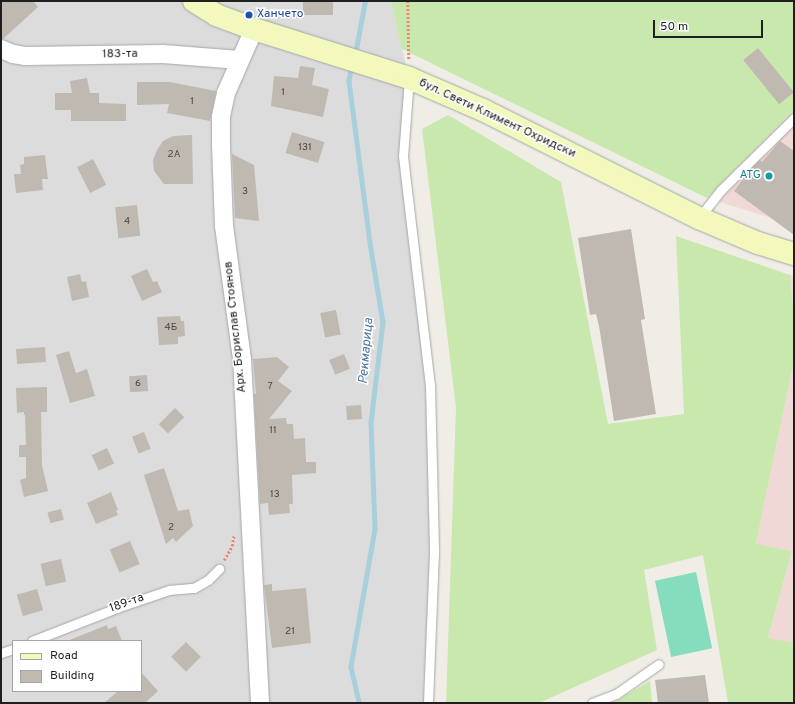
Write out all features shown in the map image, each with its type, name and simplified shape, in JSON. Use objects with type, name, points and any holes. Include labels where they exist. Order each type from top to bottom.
[{"type":"main road","name":"бул. Свети Климент Охридски","points":[[194,1],[216,15],[254,29],[403,76],[483,110],[700,218],[758,243],[794,254]]},
{"type":"street","name":"Арх. Борислав Стоянов","points":[[254,29],[226,93],[220,144],[224,226],[242,360],[260,703]]},
{"type":"street","name":"183-та","points":[[1,49],[13,54],[26,56],[163,54],[240,60]]},
{"type":"lane","points":[[403,76],[404,156],[430,385],[434,552],[428,703]]},
{"type":"lane","points":[[700,218],[721,190],[794,118]]},
{"type":"lane","name":"189-та","points":[[35,640],[119,607],[169,590],[194,588],[208,580],[219,569]]},
{"type":"lane","points":[[1,653],[12,649]]},
{"type":"lane","points":[[592,703],[616,694],[658,664]]},
{"type":"path","points":[[403,76],[408,1]]},
{"type":"shaded area","points":[[1,1],[391,1],[409,78],[403,156],[430,385],[434,552],[428,703],[1,703]]},
{"type":"shaded area","name":"ATG","points":[[794,110],[794,225],[707,198]]},
{"type":"shaded area","points":[[790,275],[794,276],[794,315]]},
{"type":"shaded area","points":[[794,360],[794,643],[768,639],[792,551],[756,545]]},
{"type":"green space","points":[[391,1],[794,1],[794,110],[707,198],[402,49]]},
{"type":"green space","points":[[448,115],[561,182],[608,424],[684,414],[676,236],[790,275],[794,315],[794,360],[756,544],[792,551],[768,638],[794,643],[794,703],[728,703],[703,555],[644,570],[657,650],[539,703],[446,703],[456,408],[422,129]]},
{"type":"green space","points":[[696,572],[712,648],[671,657],[655,581]]},
{"type":"green space","points":[[650,681],[652,703],[611,703],[616,701]]},
{"type":"building","points":[[1,1],[33,1],[38,7],[3,39],[1,39]]},
{"type":"building","points":[[303,1],[333,1],[333,15],[303,15]]},
{"type":"building","points":[[758,48],[794,92],[779,104],[743,60]]},
{"type":"building","points":[[300,66],[315,68],[312,85],[329,89],[323,117],[271,106],[274,76],[298,78]]},
{"type":"building","points":[[87,78],[90,93],[99,93],[99,103],[126,104],[126,121],[71,121],[71,110],[55,110],[55,93],[72,93],[70,81]]},
{"type":"building","points":[[137,82],[170,82],[216,91],[210,121],[167,113],[169,104],[137,105]]},
{"type":"building","points":[[292,132],[325,142],[318,163],[286,153]]},
{"type":"building","points":[[192,135],[193,184],[164,184],[154,171],[153,160],[157,150],[163,141],[173,136]]},
{"type":"building","name":"ATG","points":[[780,141],[794,151],[794,235],[734,191],[749,171],[760,160],[762,162]]},
{"type":"building","points":[[232,154],[254,165],[259,221],[235,218]]},
{"type":"building","points":[[45,155],[48,179],[42,179],[43,190],[16,193],[14,174],[21,174],[20,165],[24,164],[24,157]]},
{"type":"building","points":[[93,159],[106,185],[90,193],[77,167]]},
{"type":"building","points":[[137,205],[140,236],[118,238],[115,207]]},
{"type":"building","points":[[631,229],[645,319],[641,320],[656,414],[614,421],[599,326],[596,314],[590,315],[578,238]]},
{"type":"building","points":[[147,269],[153,282],[157,281],[162,292],[142,301],[131,276]]},
{"type":"building","points":[[80,274],[82,282],[86,281],[89,297],[72,301],[67,277]]},
{"type":"building","points":[[336,310],[341,335],[325,338],[320,313]]},
{"type":"building","points":[[180,316],[181,321],[184,321],[185,336],[178,337],[178,344],[159,345],[157,317]]},
{"type":"building","points":[[45,347],[46,362],[17,364],[16,349]]},
{"type":"building","points":[[69,351],[76,373],[87,369],[95,396],[70,403],[56,355]]},
{"type":"building","points":[[344,354],[350,369],[335,375],[329,360]]},
{"type":"building","points":[[277,357],[289,367],[278,381],[292,391],[269,419],[286,418],[287,424],[293,424],[294,439],[305,438],[306,462],[316,462],[316,473],[292,475],[293,504],[289,504],[290,513],[269,515],[268,503],[260,504],[254,394],[256,394],[253,359]]},
{"type":"building","points":[[147,375],[148,391],[130,392],[129,376]]},
{"type":"building","points":[[47,387],[47,412],[41,412],[42,465],[48,491],[24,497],[20,480],[26,478],[26,457],[19,457],[19,445],[26,445],[25,415],[24,412],[17,413],[16,388]]},
{"type":"building","points":[[361,405],[362,419],[347,420],[346,406]]},
{"type":"building","points":[[175,408],[184,417],[168,433],[159,424]]},
{"type":"building","points":[[144,432],[151,449],[139,454],[132,437]]},
{"type":"building","points":[[107,448],[114,463],[99,471],[92,455]]},
{"type":"building","points":[[164,468],[178,511],[189,509],[193,526],[176,542],[173,538],[166,544],[144,475]]},
{"type":"building","points":[[111,492],[118,510],[116,511],[118,515],[96,524],[87,503]]},
{"type":"building","points":[[61,509],[64,520],[50,523],[47,513]]},
{"type":"building","points":[[130,541],[140,564],[120,573],[110,550]]},
{"type":"building","points":[[61,559],[66,581],[46,586],[41,564]]},
{"type":"building","points":[[272,584],[272,591],[306,588],[311,643],[272,648],[264,585]]},
{"type":"building","points":[[37,589],[43,610],[23,616],[17,595]]},
{"type":"building","points":[[107,625],[108,629],[116,626],[122,640],[70,640]]},
{"type":"building","points":[[186,642],[201,657],[186,672],[171,657]]},
{"type":"building","points":[[142,673],[158,691],[145,703],[104,703],[117,692],[142,692]]},
{"type":"building","points":[[705,675],[709,703],[658,703],[655,680]]},
{"type":"waterway","name":"Рекмарица","points":[[355,54],[365,1]]},
{"type":"waterway","name":"Рекмарица","points":[[352,65],[349,81],[370,243],[383,322],[371,423],[375,529],[351,667],[359,703]]},
{"type":"place","name":"Ханчето","points":[[249,15]]},
{"type":"place","name":"ATG","points":[[769,176]]}]
